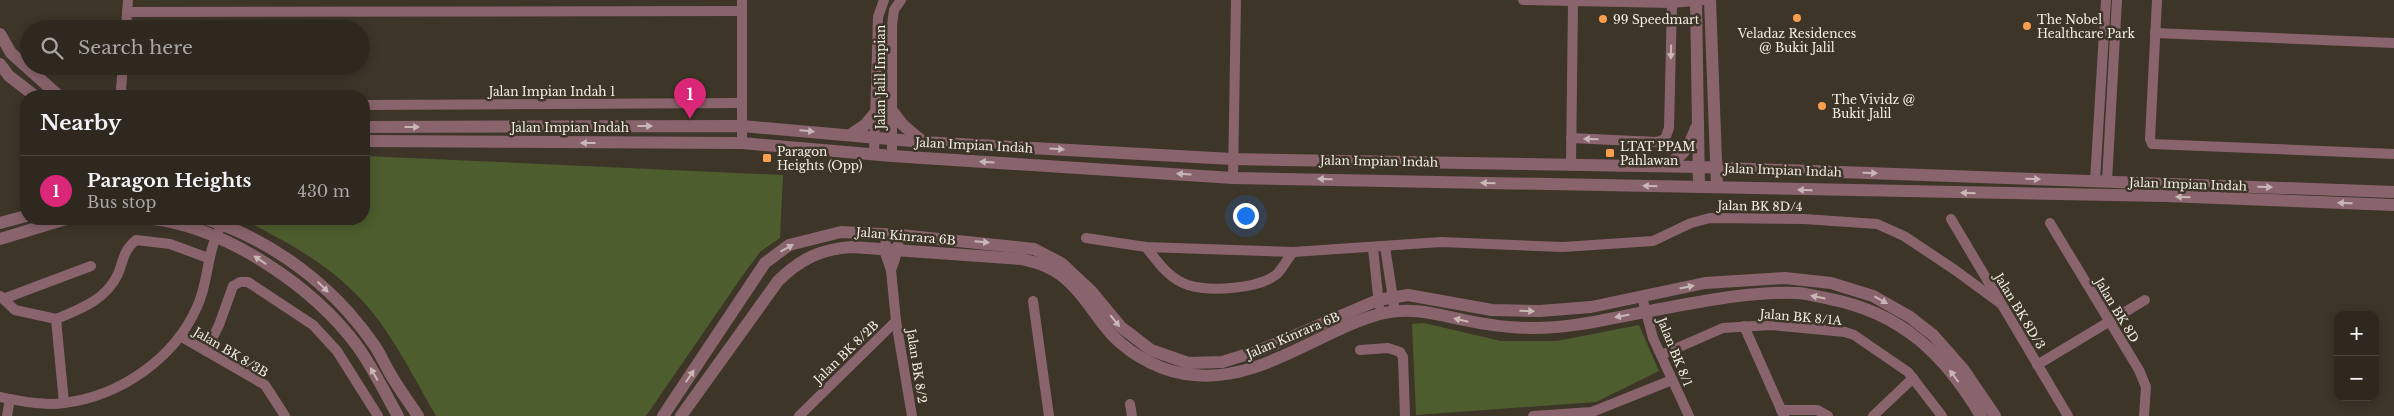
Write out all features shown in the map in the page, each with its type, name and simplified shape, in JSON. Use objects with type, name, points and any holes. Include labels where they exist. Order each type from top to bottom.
[{"type":"street","points":[[127,20],[128,0]]},
{"type":"street","name":"Jalan Jalil Impian","points":[[874,154],[878,17],[884,0]]},
{"type":"street","name":"Jalan Jalil Impian","points":[[892,156],[892,24],[894,10],[901,0]]},
{"type":"street","points":[[1233,178],[1236,0]]},
{"type":"street","points":[[1523,0],[1672,3],[1699,0],[1699,187]]},
{"type":"street","points":[[1710,0],[1717,188]]},
{"type":"street","points":[[2101,181],[2106,0]]},
{"type":"street","points":[[2101,181],[2117,0]]},
{"type":"street","points":[[2157,0],[2150,138],[2152,144],[2394,154]]},
{"type":"street","points":[[1571,165],[1573,2]]},
{"type":"street","points":[[1571,138],[1657,142],[1665,139],[1669,128],[1672,3]]},
{"type":"street","points":[[127,12],[742,5],[742,143]]},
{"type":"street","points":[[2155,33],[2394,43]]},
{"type":"street","points":[[0,34],[11,53],[20,61]]},
{"type":"street","points":[[0,64],[9,76],[27,90]]},
{"type":"street","points":[[36,75],[52,90]]},
{"type":"street","points":[[121,90],[122,75]]},
{"type":"street","name":"Jalan Impian Indah 1","points":[[370,105],[741,102]]},
{"type":"street","points":[[892,111],[902,125],[923,142]]},
{"type":"street","points":[[850,135],[865,125],[875,113]]},
{"type":"street","points":[[1661,166],[1675,160],[1688,148],[1699,119]]},
{"type":"street","name":"Jalan Impian Indah","points":[[370,127],[742,126],[923,142],[1232,159],[1699,167],[2394,192]]},
{"type":"street","name":"Jalan Impian Indah","points":[[370,141],[742,143],[892,156],[1233,178],[2166,196],[2394,205]]},
{"type":"street","points":[[0,223],[20,218]]},
{"type":"street","name":"Jalan BK 8D/4","points":[[1086,238],[1146,246],[1293,252],[1441,242],[1564,247],[1644,242],[1653,241],[1692,223],[1710,218],[1804,219],[1877,224],[1904,236],[2000,303]]},
{"type":"street","name":"Jalan BK 8D/3","points":[[1951,219],[2068,416]]},
{"type":"street","name":"Jalan BK 8D","points":[[2050,223],[2138,370],[2146,387],[2144,416]]},
{"type":"street","points":[[0,239],[46,225]]},
{"type":"street","points":[[175,225],[234,243],[324,309],[358,348],[398,416]]},
{"type":"street","points":[[7,416],[5,398],[39,403],[64,403],[106,394],[150,368],[180,336],[198,307],[208,273],[208,258],[222,225]]},
{"type":"street","points":[[224,225],[274,250],[315,279],[348,312],[373,342],[391,375],[418,416]]},
{"type":"street","name":"Jalan Kinrara 6B","points":[[663,416],[765,263],[788,245],[841,232],[900,235],[1034,249],[1061,263],[1092,292],[1121,327],[1151,350],[1188,363],[1222,362],[1258,351],[1378,300],[1408,295],[1492,310],[1540,311],[1591,307],[1705,283],[1785,278],[1831,283],[1873,296],[1910,317],[1933,335],[1963,369],[1995,416]]},
{"type":"street","name":"Jalan BK 8/2B","points":[[799,416],[896,321],[891,249],[886,234]]},
{"type":"street","name":"Jalan BK 8/2B","points":[[891,249],[900,235]]},
{"type":"street","points":[[91,266],[2,298],[15,310],[56,319],[97,301],[117,276],[126,248],[136,240],[170,244],[208,258]]},
{"type":"street","points":[[1146,246],[1163,269],[1187,285],[1225,289],[1258,283],[1277,274],[1293,252]]},
{"type":"street","points":[[1385,247],[1394,311]]},
{"type":"street","name":"Jalan Kinrara 6B","points":[[681,416],[778,281],[794,265],[814,254],[835,248],[891,249],[1021,259],[1048,267],[1063,277],[1083,297],[1114,336],[1134,353],[1152,364],[1190,375],[1229,375],[1253,368],[1380,314],[1394,311],[1428,311],[1497,327],[1534,328],[1570,326],[1732,296],[1800,293],[1857,304],[1906,328],[1925,344],[1947,368],[1982,416]]},
{"type":"street","points":[[1373,248],[1380,314]]},
{"type":"street","points":[[206,351],[219,325],[234,286],[240,282],[248,282],[313,325],[337,351],[378,416]]},
{"type":"street","name":"Jalan BK 8/1","points":[[1642,297],[1653,338],[1689,416]]},
{"type":"street","points":[[2037,365],[2145,300]]},
{"type":"street","points":[[1033,301],[1049,416]]},
{"type":"street","points":[[56,319],[64,403]]},
{"type":"street","name":"Jalan BK 8/2","points":[[896,321],[912,416]]},
{"type":"street","name":"Jalan BK 8/1A","points":[[1660,355],[1723,328],[1771,325],[1845,332],[1854,335],[1914,378],[1942,416]]},
{"type":"street","points":[[1744,326],[1783,413],[1816,410],[1828,416]]},
{"type":"street","name":"Jalan BK 8/3B","points":[[180,336],[265,386],[284,416]]},
{"type":"street","points":[[1360,350],[1388,348],[1400,352],[1403,358],[1405,416]]},
{"type":"street","points":[[1873,416],[1914,378]]},
{"type":"street","points":[[1533,416],[1592,412],[1672,380]]},
{"type":"street","points":[[1130,404],[1132,416]]},
{"type":"green space","points":[[370,156],[783,175],[780,238],[760,252],[646,416],[436,416],[390,337],[369,308],[345,283],[288,243],[254,225],[370,225]]},
{"type":"green space","points":[[1424,323],[1501,341],[1557,341],[1639,325],[1659,371],[1596,402],[1416,415],[1412,324]]},
{"type":"place","name":"Veladaz Residences @ Bukit Jalil","points":[[1797,18]]},
{"type":"place","name":"99 Speedmart","points":[[1603,19]]},
{"type":"place","name":"The Nobel Healthcare Park","points":[[2027,26]]},
{"type":"place","name":"The Vividz @ Bukit Jalil","points":[[1822,106]]},
{"type":"place","name":"Paragon Heights","points":[[690,119]]},
{"type":"place","name":"LTAT PPAM Pahlawan","points":[[1610,153]]},
{"type":"place","name":"Paragon Heights (Opp)","points":[[767,158]]}]
